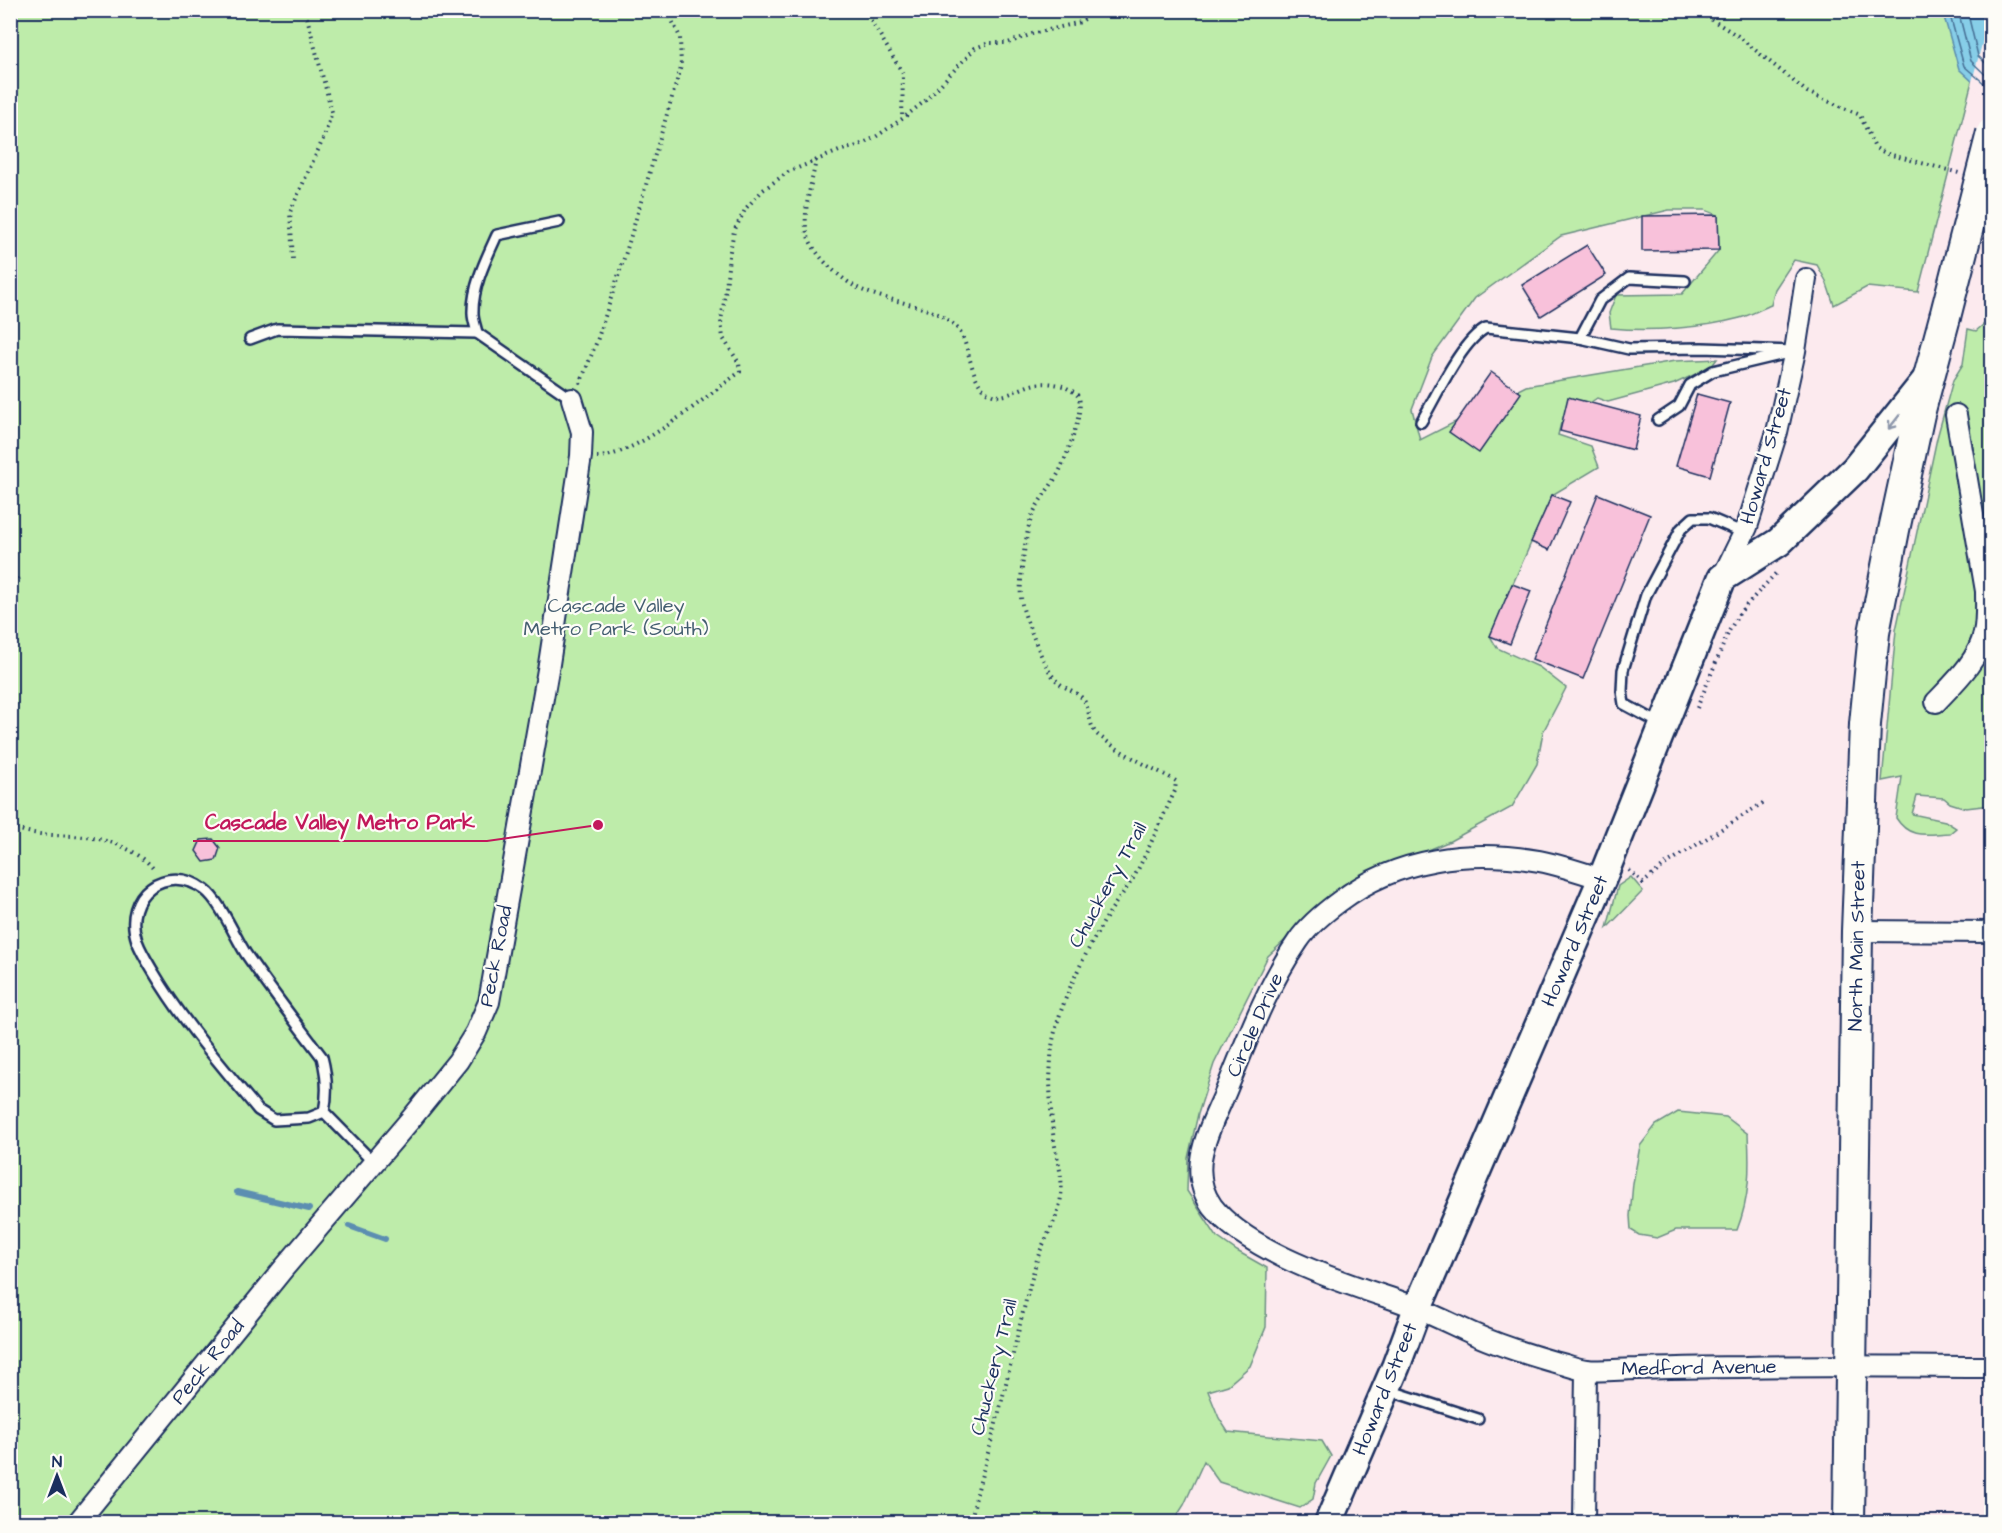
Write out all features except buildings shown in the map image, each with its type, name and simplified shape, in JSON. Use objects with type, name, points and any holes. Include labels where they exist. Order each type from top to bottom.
[{"type":"main road","name":"North Main Street","points":[[1849,1522],[1857,931],[1862,767],[1874,633],[1919,414],[1992,133]]},
{"type":"main road","points":[[1722,578],[1779,542],[1856,469],[1930,376]]},
{"type":"main road","name":"Howard Street","points":[[1329,1522],[1602,879],[1722,578]]},
{"type":"street","name":"Howard Street","points":[[1722,578],[1744,533],[1777,432],[1795,351],[1806,279]]},
{"type":"street","name":"Peck Road","points":[[78,1522],[284,1268],[458,1061],[476,1032],[489,1002],[549,664],[581,456],[582,432],[572,399]]},
{"type":"street","points":[[1936,702],[1965,669],[1978,650],[1984,635],[1986,620],[1986,591],[1956,415]]},
{"type":"street","name":"Circle Drive","points":[[1419,1307],[1316,1272],[1257,1243],[1221,1217],[1209,1202],[1202,1187],[1199,1172],[1204,1143],[1247,1040],[1282,967],[1300,938],[1349,894],[1379,877],[1409,865],[1433,860],[1453,857],[1512,857],[1542,862],[1602,879]]},
{"type":"street","points":[[1857,931],[1992,932]]},
{"type":"street","name":"Medford Avenue","points":[[1419,1307],[1477,1336],[1521,1353],[1586,1370],[1851,1366],[1992,1367]]},
{"type":"street","points":[[1584,1522],[1586,1370]]},
{"type":"lane","points":[[477,333],[473,314],[475,294],[496,235],[559,222]]},
{"type":"lane","points":[[1580,338],[1600,300],[1629,278],[1685,281]]},
{"type":"lane","points":[[1421,422],[1466,345],[1476,333],[1486,328],[1580,338],[1629,349],[1702,348],[1795,351]]},
{"type":"lane","points":[[250,339],[277,330],[477,333],[572,399]]},
{"type":"lane","points":[[1658,420],[1679,406],[1690,385],[1713,370],[1795,351]]},
{"type":"lane","points":[[1663,725],[1624,704],[1622,691],[1623,670],[1646,595],[1681,529],[1693,518],[1710,518],[1744,533]]},
{"type":"lane","points":[[180,880],[197,884],[208,891],[245,952],[322,1057],[326,1070],[327,1088],[324,1112],[309,1118],[274,1120],[258,1110],[195,1033],[164,991],[142,952],[133,927],[134,910],[139,898],[149,888],[163,881],[180,880]]},
{"type":"lane","points":[[324,1112],[374,1163]]},
{"type":"lane","points":[[1386,1389],[1478,1419]]},
{"type":"path","points":[[293,259],[290,212],[324,137],[332,111],[305,10]]},
{"type":"path","points":[[572,399],[584,378],[597,341],[681,67],[680,37],[667,10]]},
{"type":"path","points":[[865,10],[903,74],[902,119]]},
{"type":"path","points":[[581,456],[601,457],[637,444],[740,372],[739,363],[723,338],[721,321],[734,231],[746,208],[763,190],[788,172],[874,138],[925,101],[975,48],[989,43],[1008,43],[1032,34],[1081,22],[1094,10]]},
{"type":"path","points":[[1696,10],[1738,36],[1808,92],[1860,115],[1875,147],[1888,154],[1970,176]]},
{"type":"path","name":"Chuckery Trail","points":[[816,160],[806,202],[806,229],[814,249],[833,269],[855,286],[875,295],[928,309],[941,316],[958,330],[966,345],[981,388],[992,395],[1007,395],[1025,387],[1043,383],[1068,388],[1078,396],[1079,413],[1072,439],[1059,472],[1030,522],[1021,584],[1021,599],[1025,615],[1041,657],[1058,683],[1085,702],[1095,732],[1143,765],[1176,781],[1174,791],[1149,849],[1133,879],[1093,941],[1072,985],[1059,1020],[1053,1047],[1051,1092],[1053,1132],[1062,1195],[1057,1215],[1040,1249],[1021,1316],[994,1432],[975,1497],[971,1522]]},
{"type":"path","points":[[1694,715],[1729,631],[1740,612],[1780,568]]},
{"type":"path","points":[[10,595],[19,578]]},
{"type":"path","points":[[1633,861],[1629,869],[1643,883],[1666,864],[1766,801]]},
{"type":"path","points":[[10,828],[34,833],[88,837],[109,842],[132,851],[152,866],[163,881]]},
{"type":"green space","name":"Cascade Valley Metro Park (South)","points":[[10,11],[1944,11],[1945,20],[1972,81],[1918,292],[1867,287],[1834,305],[1826,281],[1817,265],[1794,260],[1775,289],[1771,305],[1740,318],[1676,328],[1643,330],[1611,328],[1609,313],[1616,295],[1682,294],[1719,250],[1718,215],[1705,210],[1669,210],[1561,236],[1475,298],[1432,357],[1412,409],[1420,440],[1526,386],[1675,361],[1717,359],[1711,367],[1674,384],[1608,402],[1597,398],[1561,423],[1558,435],[1591,446],[1599,467],[1552,495],[1490,636],[1497,648],[1539,667],[1566,688],[1543,732],[1537,764],[1512,807],[1450,841],[1345,885],[1268,956],[1214,1064],[1198,1114],[1188,1158],[1187,1191],[1217,1237],[1267,1268],[1266,1327],[1250,1366],[1228,1385],[1208,1391],[1219,1418],[1228,1432],[1322,1441],[1331,1456],[1316,1483],[1313,1499],[1300,1508],[1219,1482],[1204,1461],[1184,1505],[1173,1522],[11,1522]]},
{"type":"green space","points":[[1991,270],[1991,318],[1984,301]]},
{"type":"green space","points":[[1991,318],[1991,805],[1966,808],[1950,803],[1944,798],[1917,796],[1912,814],[1945,821],[1956,828],[1950,833],[1913,833],[1901,825],[1896,818],[1902,777],[1882,781],[1896,630],[1937,438],[1953,380],[1963,364],[1968,329],[1976,331]]},
{"type":"green space","points":[[1631,877],[1643,891],[1607,928],[1618,886]]},
{"type":"green space","points":[[1678,1112],[1726,1117],[1748,1134],[1748,1182],[1737,1230],[1676,1230],[1657,1238],[1639,1235],[1631,1230],[1633,1183],[1640,1146],[1656,1125]]},
{"type":"water","points":[[1944,11],[1991,11],[1986,94],[1959,69]]},
{"type":"pier","points":[[1991,10],[1992,99],[1984,97],[1971,85]]},
{"type":"waterway","points":[[237,1192],[309,1209]]},
{"type":"waterway","points":[[349,1226],[385,1239]]},
{"type":"place","name":"Cascade Valley Metro Park","points":[[598,825]]}]
